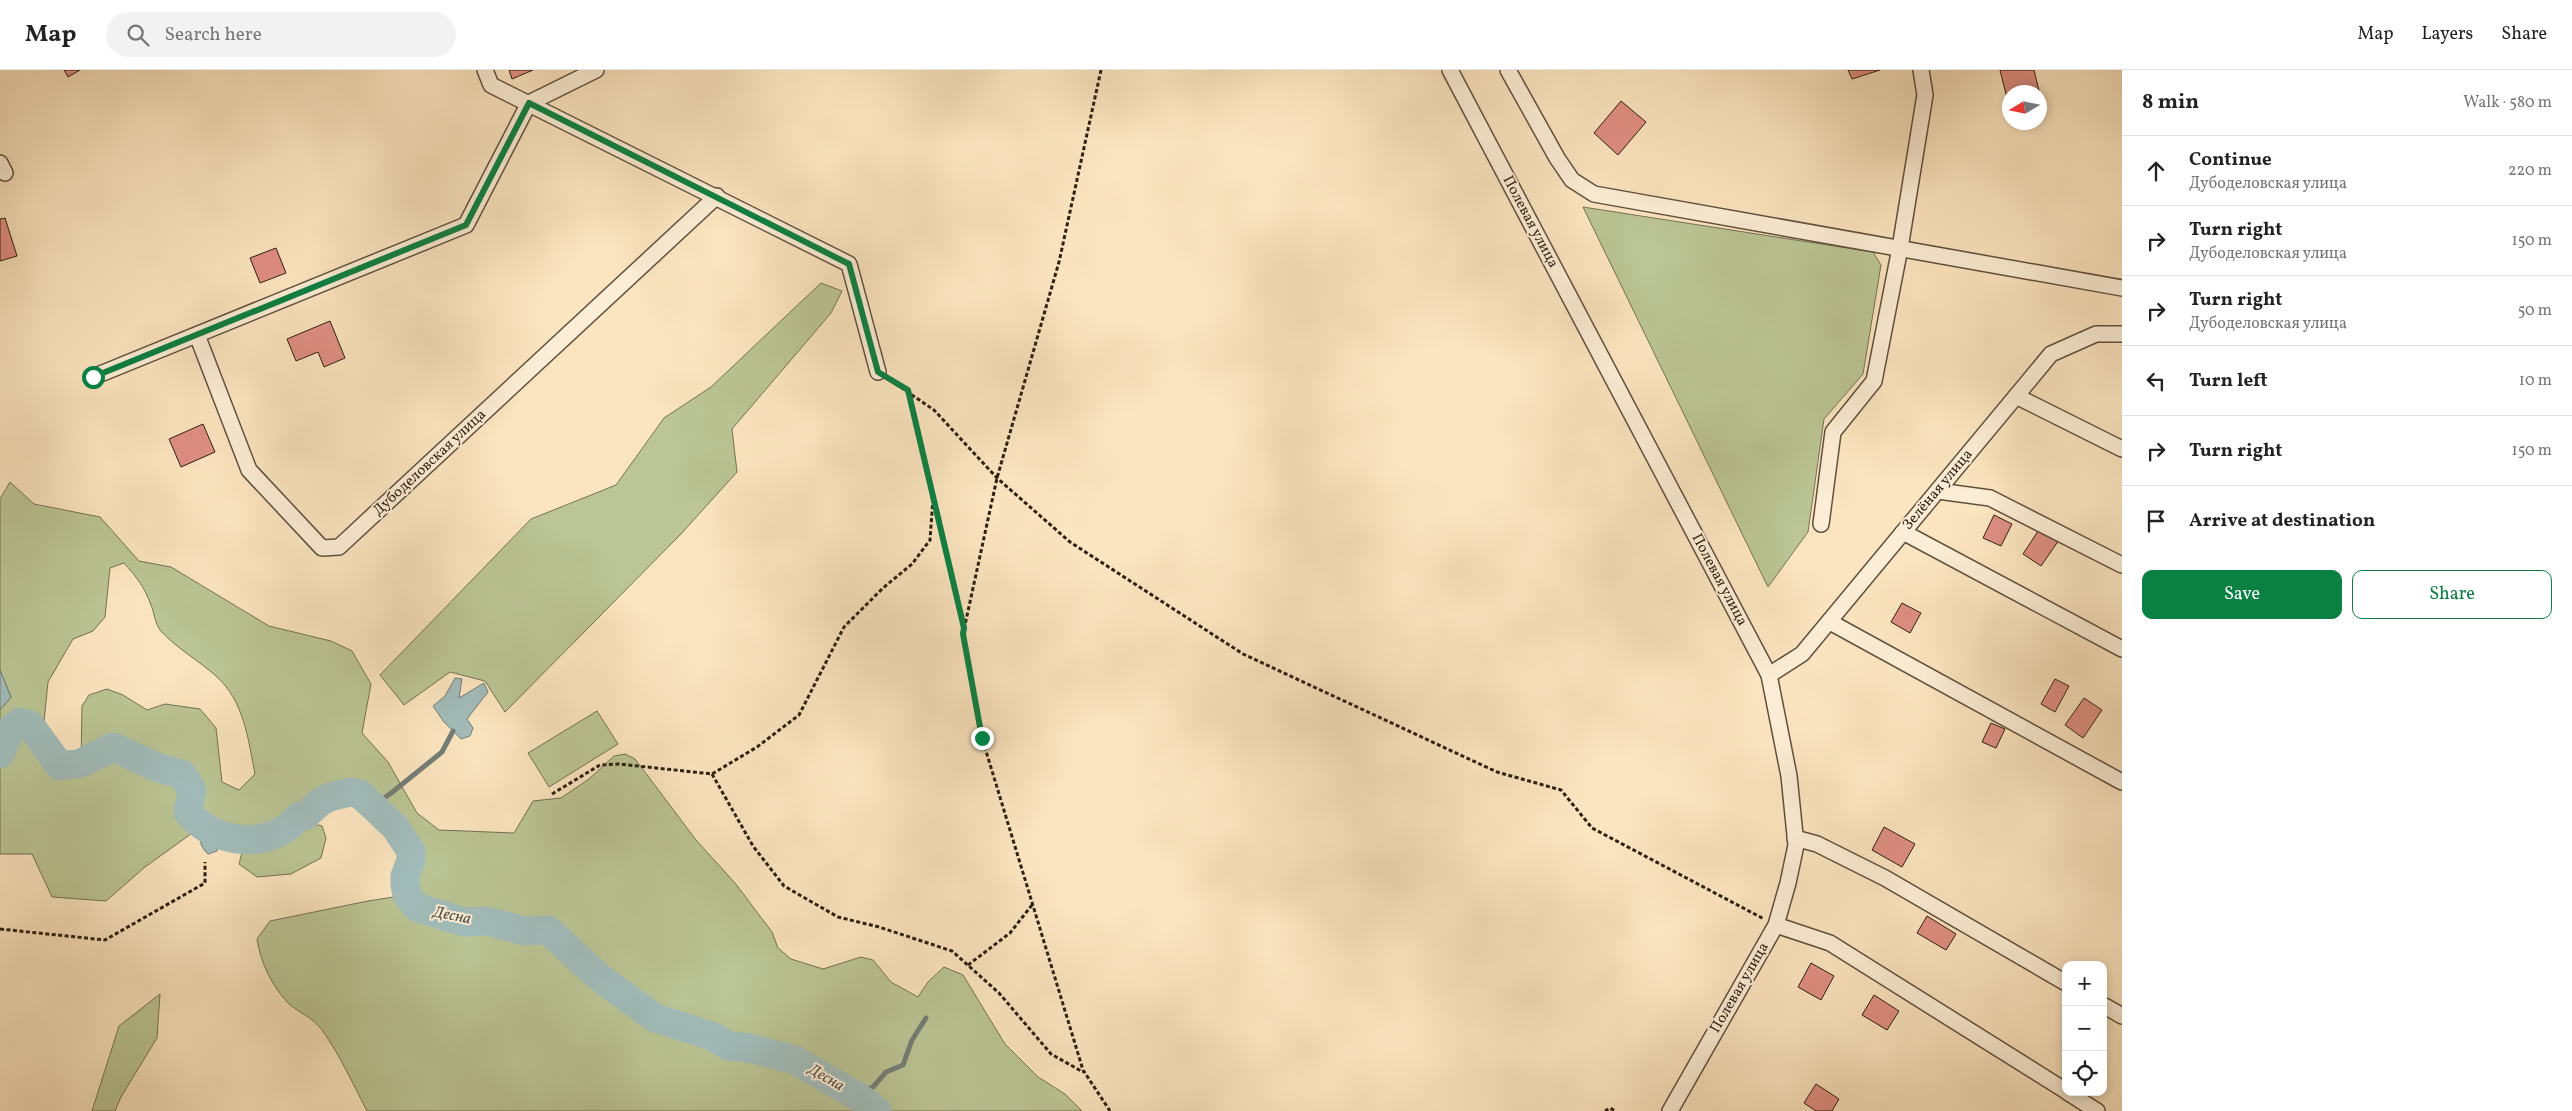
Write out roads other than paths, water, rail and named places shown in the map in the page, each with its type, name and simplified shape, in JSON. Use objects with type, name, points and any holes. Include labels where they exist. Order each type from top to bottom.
[{"type":"street","points":[[484,70],[491,85],[717,196],[849,264],[878,372]]},
{"type":"street","points":[[93,377],[466,225],[529,103],[596,70]]},
{"type":"street","name":"Полевая улица","points":[[1450,70],[1769,675],[1788,776],[1796,846],[1788,883],[1776,925],[1670,1111]]},
{"type":"street","points":[[1508,70],[1557,158],[1572,180],[1594,194],[2122,288]]},
{"type":"street","points":[[1821,524],[1833,432],[1874,381],[1900,248],[1925,95],[1922,70]]},
{"type":"street","name":"Дубоделовская улица","points":[[197,335],[248,470],[322,548],[339,547],[717,196]]},
{"type":"street","name":"Зелёная улица","points":[[1769,675],[1802,654],[2051,354],[2096,334],[2122,334]]},
{"type":"street","points":[[2016,396],[2122,449]]},
{"type":"street","points":[[1938,490],[1990,498],[2122,565]]},
{"type":"street","points":[[1903,532],[2122,649]]},
{"type":"street","points":[[1830,622],[2122,782]]},
{"type":"street","points":[[1795,838],[1817,844],[1885,878],[2062,981]]},
{"type":"street","points":[[1776,925],[1830,943],[2062,1089]]},
{"type":"street","points":[[2105,1006],[2122,1016]]},
{"type":"street","points":[[2073,1096],[2097,1111]]},
{"type":"water","points":[[0,670],[11,697],[1,709],[0,709]]},
{"type":"water","points":[[455,678],[462,679],[459,698],[484,683],[488,692],[467,719],[473,728],[470,736],[461,739],[444,722],[433,706],[445,696]]},
{"type":"water","points":[[202,826],[220,835],[217,851],[208,854],[201,845]]},
{"type":"waterway","name":"Десна","points":[[0,754],[11,729],[20,722],[30,725],[60,766],[81,763],[113,747],[155,766],[182,774],[192,790],[188,812],[199,823],[212,831],[227,837],[243,840],[274,835],[299,816],[305,816],[320,802],[330,797],[350,792],[360,794],[395,827],[411,851],[411,860],[405,876],[405,885],[407,895],[418,908],[465,922],[488,921],[524,931],[548,930],[599,977],[655,1018],[712,1036],[729,1046],[749,1048],[795,1060],[859,1097],[877,1111]]},
{"type":"waterway","points":[[373,805],[390,794],[442,752],[453,731]]},
{"type":"waterway","points":[[854,1094],[873,1087],[886,1072],[903,1065],[912,1040],[926,1018]]}]
